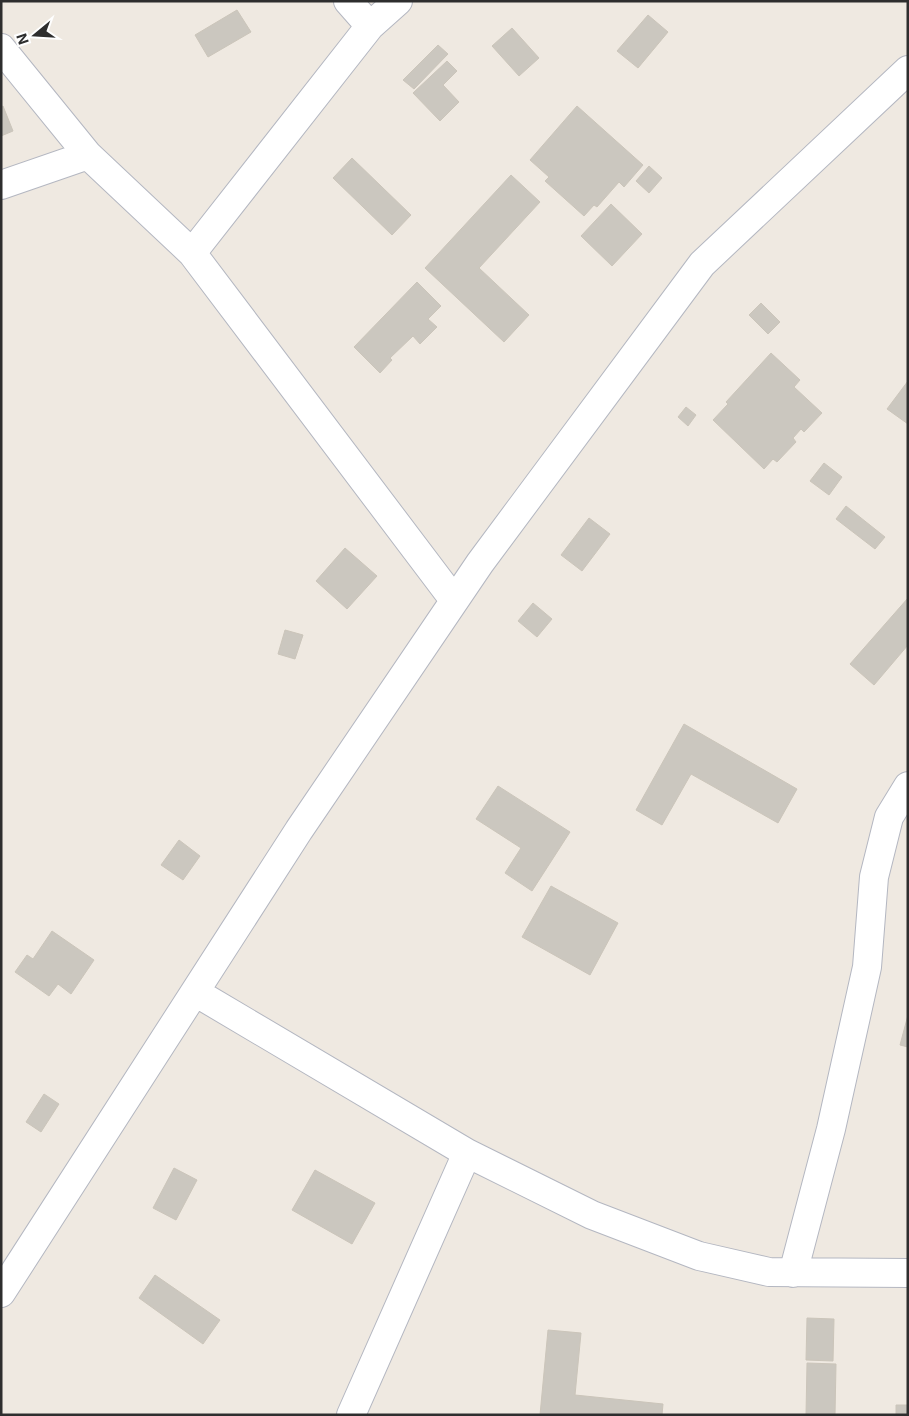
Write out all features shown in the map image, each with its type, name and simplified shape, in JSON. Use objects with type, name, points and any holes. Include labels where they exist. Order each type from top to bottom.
[{"type":"street","points":[[348,1],[370,26]]},
{"type":"street","points":[[192,253],[370,26],[398,1]]},
{"type":"street","points":[[1,48],[88,155],[192,253],[454,600]]},
{"type":"street","points":[[1,1293],[299,830],[454,600],[702,264],[908,70]]},
{"type":"street","points":[[1,185],[88,155]]},
{"type":"street","points":[[793,1273],[831,1129],[867,967],[876,868],[889,817],[908,786]]},
{"type":"street","points":[[195,992],[468,1152],[592,1215],[699,1256],[769,1272],[908,1273]]},
{"type":"street","points":[[351,1415],[468,1152]]},
{"type":"building","points":[[237,10],[251,32],[208,57],[195,35]]},
{"type":"building","points":[[648,15],[668,32],[638,68],[617,51]]},
{"type":"building","points":[[512,28],[539,58],[519,76],[492,46]]},
{"type":"building","points":[[438,45],[448,54],[414,89],[403,80]]},
{"type":"building","points":[[447,61],[457,71],[443,85],[459,102],[440,121],[413,93]]},
{"type":"building","points":[[3,106],[13,131],[1,136],[1,107]]},
{"type":"building","points":[[577,106],[643,165],[624,187],[619,182],[597,207],[594,205],[584,216],[545,181],[549,177],[530,160]]},
{"type":"building","points":[[352,158],[411,215],[392,235],[333,178]]},
{"type":"building","points":[[649,166],[662,178],[649,193],[636,181]]},
{"type":"building","points":[[511,175],[540,202],[479,268],[529,315],[504,342],[425,268]]},
{"type":"building","points":[[611,204],[642,234],[612,266],[581,236]]},
{"type":"building","points":[[417,282],[441,306],[428,319],[437,327],[420,344],[413,336],[390,358],[392,360],[380,373],[354,347]]},
{"type":"building","points":[[761,303],[780,322],[768,334],[749,315]]},
{"type":"building","points":[[771,353],[800,380],[794,387],[822,413],[804,432],[801,429],[793,438],[796,442],[777,462],[773,459],[764,469],[713,420],[728,404],[726,402]]},
{"type":"building","points":[[908,381],[908,424],[887,409]]},
{"type":"building","points":[[686,407],[696,415],[688,426],[678,417]]},
{"type":"building","points":[[824,463],[842,477],[829,495],[810,481]]},
{"type":"building","points":[[846,506],[885,537],[875,549],[836,519]]},
{"type":"building","points":[[589,518],[610,534],[582,571],[561,555]]},
{"type":"building","points":[[345,548],[377,576],[347,609],[316,581]]},
{"type":"building","points":[[908,598],[908,645],[874,685],[850,664]]},
{"type":"building","points":[[533,603],[552,619],[537,637],[518,621]]},
{"type":"building","points":[[285,630],[303,635],[295,659],[278,654]]},
{"type":"building","points":[[684,724],[797,789],[778,823],[691,774],[662,825],[636,810]]},
{"type":"building","points":[[498,786],[570,832],[532,891],[505,873],[521,848],[476,819]]},
{"type":"building","points":[[179,840],[200,856],[183,880],[161,865]]},
{"type":"building","points":[[551,886],[618,923],[590,975],[522,937]]},
{"type":"building","points":[[52,931],[94,960],[71,994],[58,984],[49,996],[15,972],[27,955],[33,959]]},
{"type":"building","points":[[908,1015],[908,1047],[900,1045]]},
{"type":"building","points":[[44,1094],[59,1104],[41,1132],[26,1122]]},
{"type":"building","points":[[174,1168],[197,1180],[176,1220],[153,1208]]},
{"type":"building","points":[[315,1170],[375,1203],[352,1244],[292,1210]]},
{"type":"building","points":[[155,1275],[220,1320],[203,1344],[139,1298]]},
{"type":"building","points":[[807,1318],[834,1319],[833,1361],[806,1360]]},
{"type":"building","points":[[548,1330],[581,1333],[575,1395],[663,1404],[662,1415],[540,1415]]},
{"type":"building","points":[[807,1363],[836,1364],[835,1415],[806,1415]]},
{"type":"building","points":[[896,1405],[908,1405],[908,1415],[896,1415]]}]
